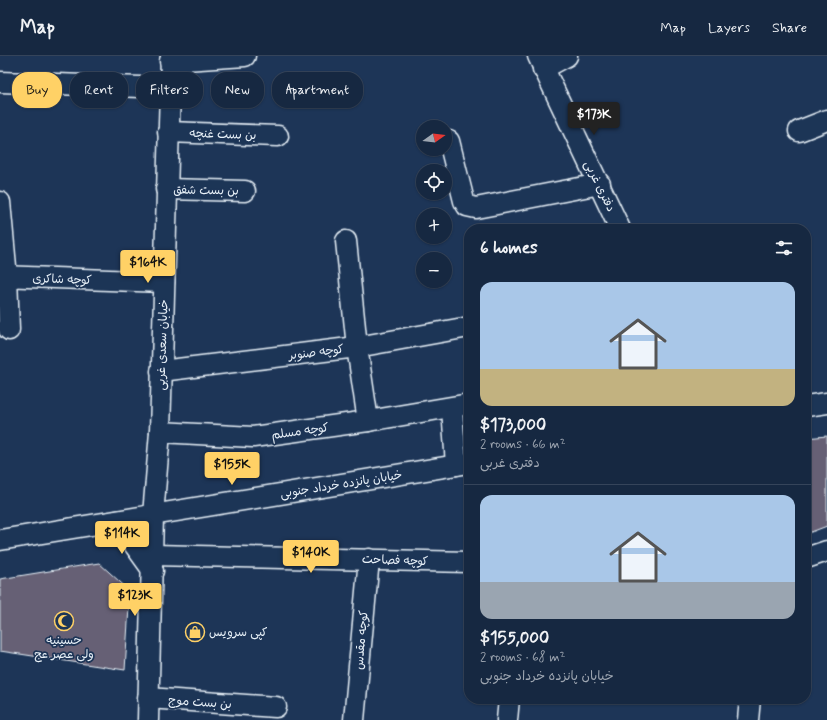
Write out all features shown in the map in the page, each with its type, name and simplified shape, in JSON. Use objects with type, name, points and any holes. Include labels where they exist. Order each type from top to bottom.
[{"type":"street","points":[[170,59],[245,56]]},
{"type":"street","points":[[540,62],[567,56]]},
{"type":"street","name":"خیابان سعدی غربی","points":[[170,59],[170,72]]},
{"type":"street","name":"دفتری غربی","points":[[540,62],[600,184],[618,224]]},
{"type":"street","points":[[0,82],[136,87]]},
{"type":"street","name":"خیابان سعدی غربی","points":[[148,720],[153,515],[160,432],[169,108]]},
{"type":"street","points":[[799,131],[827,120]]},
{"type":"street","name":"بن بست غنچه","points":[[168,132],[278,136]]},
{"type":"street","points":[[452,150],[464,201],[467,206],[476,208],[600,184]]},
{"type":"street","name":"بن بست شفق","points":[[166,189],[245,191]]},
{"type":"street","points":[[0,202],[3,276],[9,330]]},
{"type":"street","points":[[346,241],[357,347],[368,421]]},
{"type":"street","name":"کوچه شاکری","points":[[3,276],[164,282]]},
{"type":"street","name":"کوچه صنوبر","points":[[161,370],[357,347],[464,328]]},
{"type":"street","points":[[811,405],[827,403]]},
{"type":"street","points":[[460,406],[463,464]]},
{"type":"street","name":"کوچه مسلم","points":[[160,432],[253,437],[368,421],[460,406]]},
{"type":"street","name":"خیابان پانزده خرداد جنوبی","points":[[0,540],[463,464]]},
{"type":"street","points":[[117,521],[153,563]]},
{"type":"street","points":[[811,556],[827,550]]},
{"type":"street","name":"کوچه فصاحت","points":[[153,563],[368,559],[464,562]]},
{"type":"street","name":"کوچه مقدس","points":[[354,720],[368,559]]},
{"type":"street","name":"بن بست موج","points":[[148,698],[276,707]]},
{"type":"street","points":[[507,720],[509,704]]},
{"type":"street","points":[[748,720],[750,704]]},
{"type":"building","points":[[827,436],[827,526],[811,532],[811,438]]},
{"type":"building","name":"حسینیه ولی عصر عج","points":[[99,563],[130,591],[125,670],[0,651],[0,579]]},
{"type":"place","name":"حسینیه ولی عصر عج","points":[[64,621]]},
{"type":"place","name":"کپی سرویس","points":[[195,632]]}]
